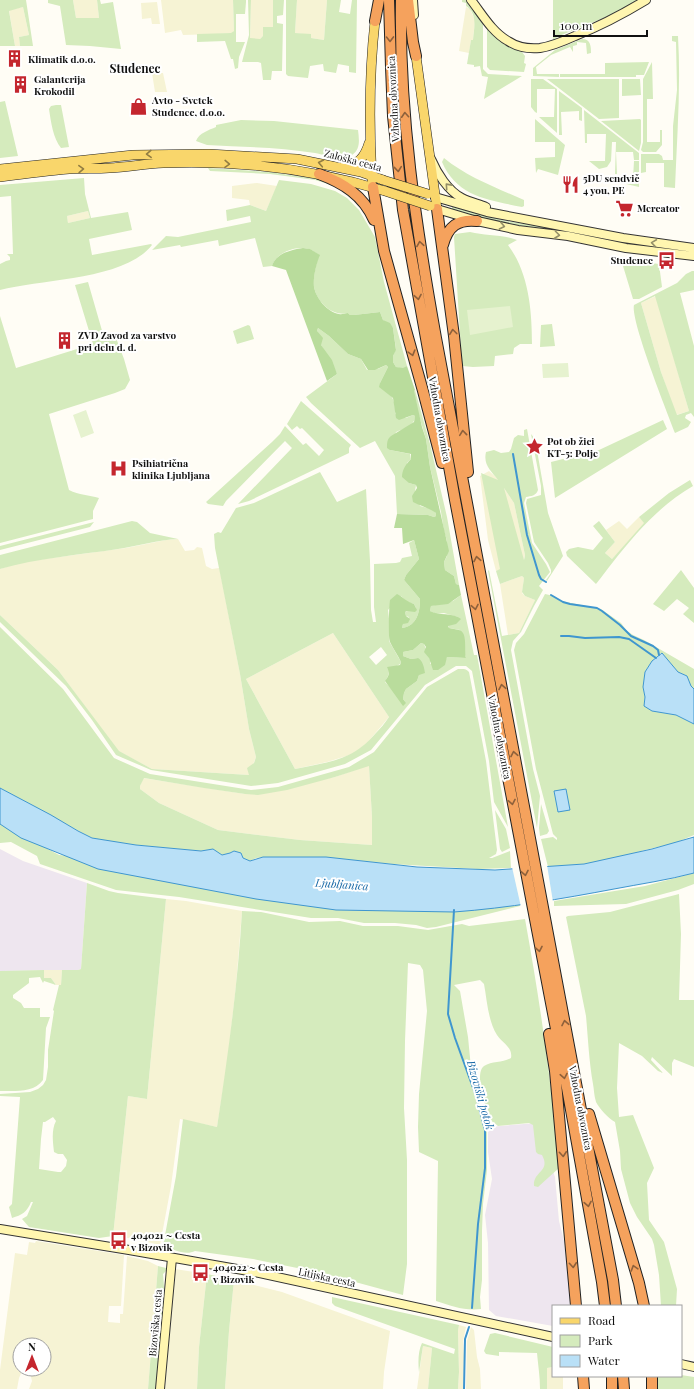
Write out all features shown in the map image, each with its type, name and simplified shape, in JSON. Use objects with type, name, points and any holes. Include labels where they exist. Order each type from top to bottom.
[{"type":"highway","points":[[375,21],[379,0]]},
{"type":"highway","name":"Vzhodna obvoznica","points":[[389,0],[393,116],[403,210],[455,500],[576,1142],[605,1305]]},
{"type":"highway","name":"Vzhodna obvoznica","points":[[401,0],[402,65],[405,115],[415,214],[433,323],[613,1280],[616,1305]]},
{"type":"highway","points":[[408,0],[416,56]]},
{"type":"highway","points":[[319,174],[345,185],[361,199],[373,217],[380,235]]},
{"type":"highway","points":[[372,187],[380,235],[398,306],[440,456],[446,488],[455,500]]},
{"type":"highway","points":[[434,207],[443,253],[454,336],[467,466],[472,497],[469,513]]},
{"type":"highway","points":[[443,253],[445,239],[451,227],[462,221],[477,221]]},
{"type":"highway","points":[[548,996],[546,1016],[555,1071],[576,1305]]},
{"type":"highway","points":[[572,1062],[581,1074],[590,1120],[639,1283],[644,1305]]},
{"type":"highway","points":[[583,1377],[584,1389]]},
{"type":"highway","points":[[612,1377],[612,1389]]},
{"type":"highway","points":[[623,1377],[624,1389]]},
{"type":"highway","points":[[652,1377],[652,1389]]},
{"type":"main road","points":[[372,187],[370,80],[376,0]]},
{"type":"main road","points":[[413,0],[416,56],[429,152],[434,207]]},
{"type":"main road","points":[[471,0],[492,28],[502,37],[513,44],[532,48],[553,45],[587,31],[612,20],[646,0]]},
{"type":"main road","points":[[339,166],[350,165],[361,160],[368,148],[370,136]]},
{"type":"main road","points":[[429,152],[440,175],[456,194],[464,199],[507,216]]},
{"type":"main road","name":"Zaloška cesta","points":[[0,169],[106,157],[180,154],[284,157],[339,166],[468,207],[507,216],[623,238],[694,248]]},
{"type":"main road","points":[[0,177],[69,169],[110,168],[165,163],[250,165],[281,168],[319,174],[372,187],[477,221],[518,230],[568,236],[626,248],[694,256]]},
{"type":"main road","name":"Litijska cesta","points":[[0,1229],[254,1272],[552,1337]]},
{"type":"main road","name":"Bizoviška cesta","points":[[160,1389],[172,1258]]},
{"type":"main road","points":[[682,1364],[694,1367]]},
{"type":"shaded area","points":[[73,0],[97,0],[99,18],[76,18]]},
{"type":"shaded area","points":[[161,0],[233,0],[234,31],[232,33],[183,35],[181,30],[165,33]]},
{"type":"shaded area","points":[[251,0],[273,0],[273,27],[260,39],[250,39]]},
{"type":"shaded area","points":[[297,0],[327,0],[324,40],[311,38],[311,35],[295,33]]},
{"type":"shaded area","points":[[157,2],[160,24],[152,24],[151,18],[142,19],[141,3]]},
{"type":"shaded area","points":[[23,7],[29,35],[19,37],[20,46],[15,46],[9,10]]},
{"type":"shaded area","points":[[466,7],[470,9],[475,20],[473,40],[471,40],[469,53],[459,51]]},
{"type":"shaded area","points":[[152,73],[163,73],[167,92],[155,92]]},
{"type":"shaded area","points":[[257,183],[277,186],[266,211],[250,205],[249,200],[232,198],[232,186]]},
{"type":"shaded area","points":[[88,211],[90,218],[68,223],[67,216]]},
{"type":"shaded area","points":[[656,296],[689,411],[676,415],[661,372],[641,303]]},
{"type":"shaded area","points":[[489,471],[498,479],[514,503],[525,555],[522,564],[496,571],[488,540],[480,476]]},
{"type":"shaded area","points":[[639,517],[645,523],[612,559],[605,553],[615,542],[606,530],[619,521],[627,529]]},
{"type":"shaded area","points":[[178,539],[185,551],[194,550],[197,547],[202,548],[206,566],[212,569],[219,568],[220,571],[249,729],[256,757],[249,775],[152,769],[118,751],[58,670],[0,615],[0,569],[22,562],[126,548]]},
{"type":"shaded area","points":[[522,576],[524,578],[522,593],[525,596],[535,600],[519,633],[508,635],[500,584]]},
{"type":"shaded area","points":[[333,633],[389,717],[367,743],[353,754],[327,762],[295,769],[246,679]]},
{"type":"shaded area","points":[[369,765],[372,845],[300,840],[218,830],[159,803],[140,789],[143,778],[245,794],[335,777]]},
{"type":"shaded area","points":[[0,849],[23,861],[87,883],[81,969],[0,971]]},
{"type":"shaded area","points":[[166,899],[242,911],[228,1058],[217,1127],[180,1119],[171,1186],[160,1245],[113,1236],[128,1096],[147,1099]]},
{"type":"shaded area","points":[[44,970],[62,970],[61,985],[56,985],[51,978],[43,978]]},
{"type":"shaded area","points":[[537,1123],[555,1177],[559,1221],[564,1241],[570,1305],[552,1305],[552,1326],[496,1316],[489,1310],[488,1243],[485,1215],[492,1179],[488,1152],[488,1127]]},
{"type":"shaded area","points":[[36,1241],[124,1255],[121,1306],[109,1306],[108,1322],[120,1323],[120,1314],[123,1314],[127,1256],[148,1261],[158,1266],[148,1389],[29,1389],[32,1381],[31,1377],[52,1377],[52,1337],[12,1337],[12,1377],[19,1377],[17,1389],[0,1389],[0,1370],[15,1253],[27,1255],[29,1242],[35,1243]]},
{"type":"shaded area","points":[[175,1269],[207,1274],[199,1347],[197,1389],[165,1389]]},
{"type":"shaded area","points":[[234,1280],[282,1292],[390,1331],[383,1389],[225,1389]]},
{"type":"shaded area","points":[[459,1325],[466,1327],[463,1341],[463,1389],[458,1389]]},
{"type":"shaded area","points":[[471,1327],[474,1330],[480,1369],[481,1389],[466,1389],[467,1341]]},
{"type":"shaded area","points":[[423,1346],[432,1348],[428,1389],[417,1389]]},
{"type":"shaded area","points":[[552,1367],[552,1377],[563,1377],[563,1389],[547,1389],[547,1368]]},
{"type":"green space","points":[[0,0],[26,0],[33,46],[20,46],[19,37],[29,35],[23,7],[9,11],[15,46],[0,46]]},
{"type":"green space","points":[[48,0],[73,0],[76,18],[99,18],[97,0],[100,0],[101,4],[113,2],[121,49],[66,45],[60,6],[48,3]]},
{"type":"green space","points":[[233,0],[246,0],[245,14],[236,14],[236,42],[245,42],[239,57],[238,68],[235,69],[233,59],[231,59],[225,41],[197,42],[197,34],[231,33],[234,31]]},
{"type":"green space","points":[[248,0],[251,0],[250,38],[260,39],[263,36],[263,27],[273,27],[273,0],[284,0],[283,15],[277,16],[277,23],[283,24],[282,71],[272,71],[271,80],[263,80],[261,63],[242,62],[249,35]]},
{"type":"green space","points":[[286,0],[297,0],[295,33],[311,34],[311,38],[324,40],[327,0],[341,0],[339,12],[350,14],[352,0],[357,0],[356,73],[349,72],[349,66],[338,64],[336,73],[324,71],[323,64],[310,66],[308,78],[288,76],[286,74]]},
{"type":"green space","points":[[462,0],[466,0],[483,24],[483,69],[488,74],[522,76],[484,99],[488,77],[482,76],[480,66],[474,67],[474,65],[467,64],[471,40],[473,40],[474,17],[470,9],[466,6],[466,3],[462,2]]},
{"type":"green space","points":[[553,0],[637,0],[616,13],[559,36],[553,40]]},
{"type":"green space","points":[[487,29],[504,44],[522,52],[525,56],[524,63],[526,64],[524,72],[490,70],[487,67]]},
{"type":"green space","points":[[672,36],[678,36],[679,55],[675,188],[664,187],[664,163],[646,163],[646,172],[641,173],[641,154],[659,154],[662,156],[663,160],[673,160],[673,126],[677,90],[676,42],[672,41]]},
{"type":"green space","points":[[582,39],[589,42],[591,46],[591,53],[587,54],[586,43],[577,42],[577,45],[573,46],[573,52],[570,47],[551,55],[536,67],[537,74],[559,74],[559,77],[533,76],[533,68],[555,50]]},
{"type":"green space","points":[[649,62],[644,75],[636,75],[636,77],[560,77],[560,74],[605,74],[605,63]]},
{"type":"green space","points":[[652,62],[653,99],[647,99],[647,142],[660,142],[660,130],[662,130],[662,145],[656,152],[643,152],[641,150],[643,142],[643,79]]},
{"type":"green space","points":[[531,79],[543,79],[557,89],[557,133],[539,117],[554,117],[555,89],[537,89],[537,113],[531,107]]},
{"type":"green space","points":[[547,79],[619,79],[619,118],[599,119]]},
{"type":"green space","points":[[622,79],[640,79],[641,95],[622,96]]},
{"type":"green space","points":[[559,91],[582,108],[582,121],[579,120],[579,111],[561,112],[562,135],[559,135]]},
{"type":"green space","points":[[5,101],[18,156],[0,158],[0,102]]},
{"type":"green space","points":[[61,105],[69,147],[61,148],[54,135],[49,109],[51,106]]},
{"type":"green space","points":[[584,110],[639,153],[639,160],[634,160],[633,152],[616,152],[617,174],[615,174],[616,142],[612,142],[611,161],[607,167],[599,169],[589,161],[605,161],[606,134],[587,134],[587,143],[585,143]]},
{"type":"green space","points":[[535,119],[565,145],[558,175],[538,169],[536,173],[535,158],[555,157],[555,142],[535,142]]},
{"type":"green space","points":[[640,119],[641,143],[639,151],[601,121]]},
{"type":"green space","points":[[241,120],[274,121],[358,130],[358,147],[352,155],[339,157],[288,150],[207,145],[196,141],[202,134],[216,127],[216,125]]},
{"type":"green space","points":[[444,158],[462,171],[524,200],[524,206],[522,207],[486,199],[465,190],[448,174],[442,162]]},
{"type":"green space","points":[[634,161],[639,161],[639,187],[622,183],[616,178],[633,178]]},
{"type":"green space","points":[[208,168],[270,172],[324,180],[343,187],[358,200],[338,187],[315,180],[270,174],[210,171]]},
{"type":"green space","points":[[84,178],[85,194],[91,218],[128,212],[132,230],[89,239],[92,255],[152,245],[139,257],[123,265],[103,272],[0,290],[0,264],[10,260],[10,257],[7,254],[13,254],[11,196],[0,197],[0,185]],"holes":[[[88,211],[90,218],[68,223],[67,216]]]},
{"type":"green space","points":[[279,180],[311,184],[335,191],[347,198],[359,210],[375,237],[384,282],[407,366],[403,369],[396,367],[393,362],[393,356],[396,349],[393,328],[383,320],[380,312],[354,315],[350,315],[348,313],[336,313],[326,307],[318,298],[314,287],[314,279],[319,255],[310,249],[292,249],[278,257],[272,266],[263,267],[255,238],[219,246],[218,240],[181,247],[180,245],[152,250],[166,236],[178,237],[251,222],[250,216],[227,221],[226,210],[250,205],[266,211]]},
{"type":"green space","points":[[452,206],[505,221],[550,227],[586,235],[505,224],[452,211]]},
{"type":"green space","points":[[470,232],[517,240],[508,245],[521,268],[528,293],[532,344],[520,344],[514,348],[513,354],[495,356],[494,366],[462,366],[454,237],[455,234]]},
{"type":"green space","points":[[303,248],[310,249],[320,255],[315,271],[314,287],[317,296],[326,307],[335,313],[348,313],[350,315],[380,312],[383,320],[390,323],[393,328],[396,350],[393,356],[393,362],[396,367],[403,368],[407,366],[415,390],[422,427],[426,439],[430,467],[449,551],[444,562],[445,570],[454,576],[456,584],[459,585],[461,595],[448,604],[431,606],[430,611],[461,619],[456,624],[448,626],[449,628],[462,631],[464,634],[466,658],[447,657],[445,665],[438,670],[433,670],[429,658],[424,652],[426,647],[424,644],[421,643],[413,650],[403,652],[403,656],[411,659],[420,659],[425,673],[419,675],[417,681],[406,689],[403,699],[406,703],[403,706],[385,681],[389,674],[387,667],[400,665],[401,662],[389,639],[390,600],[397,594],[414,604],[417,610],[415,612],[405,612],[406,616],[410,619],[408,623],[403,624],[402,628],[407,627],[417,618],[420,599],[404,580],[406,575],[419,559],[414,540],[403,544],[402,528],[394,528],[397,514],[428,515],[434,517],[436,516],[436,513],[413,502],[412,496],[417,488],[416,485],[409,483],[402,477],[407,463],[411,459],[411,454],[390,450],[387,448],[387,444],[391,436],[414,422],[415,416],[413,415],[399,420],[396,418],[393,398],[379,387],[388,367],[386,365],[375,370],[368,370],[361,359],[348,354],[318,328],[317,331],[323,338],[321,345],[332,360],[337,374],[327,381],[286,270],[272,266],[280,255],[289,251]]},
{"type":"green space","points":[[630,260],[659,264],[662,287],[639,299],[633,299],[623,266],[625,262]]},
{"type":"green space","points":[[694,271],[694,290],[680,293],[694,346],[694,417],[691,413],[686,415],[685,418],[691,422],[688,427],[675,433],[643,347],[634,314],[634,305],[677,283],[686,274]],"holes":[[[655,296],[689,411],[677,415],[661,372],[641,303]]]},
{"type":"green space","points":[[88,282],[105,341],[116,338],[130,380],[125,389],[49,414],[69,490],[99,498],[93,511],[93,519],[0,543],[0,316],[16,368],[93,344],[75,285]]},
{"type":"green space","points":[[510,306],[513,327],[470,335],[467,310]]},
{"type":"green space","points":[[552,324],[555,346],[540,347],[541,325]]},
{"type":"green space","points":[[248,325],[250,326],[254,339],[237,344],[233,331]]},
{"type":"green space","points":[[318,328],[348,354],[361,359],[367,370],[378,369],[386,365],[388,367],[380,383],[393,400],[395,414],[406,418],[413,415],[415,416],[411,425],[396,432],[390,450],[410,454],[411,459],[407,463],[409,483],[416,485],[415,491],[420,506],[431,509],[436,513],[436,516],[397,514],[395,476],[375,441],[360,448],[306,397],[337,374],[321,345],[317,331]]},
{"type":"green space","points":[[568,363],[569,377],[543,378],[542,364]]},
{"type":"green space","points":[[415,390],[430,444],[447,517],[459,585],[456,584],[454,576],[445,570],[444,562],[447,556],[447,541],[430,467],[426,439],[414,399]]},
{"type":"green space","points":[[301,401],[351,445],[349,448],[349,453],[249,501],[238,504],[292,448],[285,441],[226,501],[223,506],[208,504],[206,502],[272,442],[285,426],[303,445],[306,443],[319,456],[324,450],[302,428],[300,429],[297,426],[292,430],[287,424]]},
{"type":"green space","points":[[86,410],[94,433],[81,438],[73,415]]},
{"type":"green space","points":[[663,420],[667,429],[555,498],[551,462],[599,450]]},
{"type":"green space","points":[[527,429],[538,490],[535,495],[526,497],[524,503],[532,543],[550,572],[539,586],[543,590],[521,632],[513,641],[511,650],[533,769],[540,796],[537,828],[488,571],[489,570],[502,636],[519,633],[535,600],[525,596],[522,592],[524,578],[522,576],[500,584],[496,571],[500,569],[481,473],[498,480],[490,471],[487,464],[485,457],[486,452],[494,450],[501,453],[509,452],[514,438],[518,435],[524,436],[524,430]],"holes":[[[504,488],[514,503],[525,555],[524,560]]]},
{"type":"green space","points":[[531,434],[535,439],[548,513],[563,556],[547,581],[546,580],[551,573],[551,570],[534,542],[526,503],[527,499],[541,495],[541,486]]},
{"type":"green space","points":[[320,472],[337,502],[366,489],[371,610],[373,622],[376,622],[374,607],[374,564],[396,563],[400,562],[402,558],[412,556],[409,543],[414,540],[419,559],[406,575],[404,580],[420,599],[417,618],[407,627],[402,628],[403,624],[409,617],[406,616],[405,612],[416,608],[414,604],[407,602],[401,596],[388,610],[390,627],[389,641],[401,662],[389,671],[385,682],[406,703],[403,699],[404,693],[406,689],[417,681],[419,675],[418,658],[411,659],[403,656],[403,652],[413,650],[421,643],[424,644],[430,664],[445,661],[447,657],[466,658],[464,651],[465,644],[460,630],[449,628],[448,625],[458,617],[444,613],[436,614],[430,611],[431,606],[453,601],[461,595],[474,655],[477,655],[508,827],[494,802],[489,761],[472,671],[466,666],[456,666],[425,685],[371,750],[345,764],[278,783],[251,786],[151,770],[116,755],[66,686],[0,622],[0,615],[58,670],[119,751],[152,769],[249,775],[247,768],[254,763],[256,757],[249,729],[240,674],[215,548],[214,534],[218,532],[221,533],[236,508],[254,503]],"holes":[[[333,633],[389,717],[381,728],[366,743],[348,755],[329,762],[295,769],[246,679]],[[381,647],[387,655],[376,665],[369,657]]]},
{"type":"green space","points":[[690,480],[693,486],[670,502],[649,520],[596,584],[567,556],[566,552],[569,549],[578,547],[593,550],[603,538],[593,526],[599,521],[615,542],[605,553],[612,559],[644,523],[639,517],[669,493]]},
{"type":"green space","points":[[132,521],[137,522],[150,533],[178,539],[44,559],[0,569],[0,555]]},
{"type":"green space","points":[[94,522],[90,527],[0,550],[0,546]]},
{"type":"green space","points":[[681,570],[694,588],[694,623],[683,614],[689,608],[677,599],[664,611],[653,604]]},
{"type":"green space","points":[[545,594],[554,596],[561,601],[601,609],[621,623],[627,631],[633,635],[694,669],[694,689],[691,686],[687,676],[678,672],[661,653],[652,661],[645,672],[643,687],[645,697],[644,703],[652,711],[676,715],[694,724],[694,835],[675,843],[608,860],[594,863],[548,867],[541,839],[553,837],[557,840],[557,838],[553,834],[536,769],[514,650],[516,643],[524,634]]},
{"type":"green space","points":[[0,627],[63,689],[114,758],[150,774],[251,790],[278,787],[349,767],[374,752],[427,687],[458,669],[464,669],[469,672],[486,761],[497,850],[496,854],[489,858],[510,851],[511,868],[478,869],[392,864],[323,857],[265,857],[256,858],[250,861],[243,858],[241,853],[234,851],[222,855],[213,849],[201,851],[108,841],[92,838],[0,788]],"holes":[[[369,766],[372,845],[300,840],[218,830],[159,803],[140,789],[140,786],[144,778],[258,795],[287,790]]]},
{"type":"green space","points":[[541,804],[549,831],[547,834],[540,836],[539,828]]},
{"type":"green space","points":[[495,810],[506,829],[510,848],[502,852],[500,849]]},
{"type":"green space","points":[[0,823],[59,855],[520,904],[520,906],[427,928],[416,925],[395,923],[364,923],[338,918],[311,918],[179,897],[116,890],[40,864],[37,856],[11,842],[0,843]]},
{"type":"green space","points":[[694,873],[694,884],[678,890],[626,904],[554,906],[554,901],[645,886]]},
{"type":"green space","points":[[87,883],[118,893],[166,899],[147,1099],[128,1096],[113,1236],[99,1238],[29,1227],[22,1219],[27,1216],[33,1202],[31,1202],[24,1213],[12,1218],[9,1207],[12,1204],[20,1097],[0,1096],[0,1094],[30,1092],[43,1085],[46,1080],[48,1067],[48,1050],[53,1010],[59,985],[61,985],[62,970],[81,969]],"holes":[[[53,1117],[56,1121],[53,1132],[54,1152],[63,1154],[67,1160],[66,1166],[61,1172],[39,1169],[43,1122]]]},
{"type":"green space","points":[[679,894],[681,934],[679,1000],[694,1000],[694,1067],[674,1059],[672,1063],[672,1076],[652,1057],[651,1060],[663,1073],[658,1071],[642,1056],[619,1043],[617,1088],[619,1117],[633,1115],[654,1168],[647,1183],[649,1220],[664,1242],[677,1289],[676,1305],[661,1305],[659,1275],[654,1245],[652,1239],[637,1217],[630,1203],[621,1169],[620,1151],[615,1122],[602,1110],[595,1100],[590,1067],[586,1016],[566,917],[610,912]]},
{"type":"green space","points":[[242,911],[261,912],[309,922],[340,921],[363,926],[398,926],[428,930],[462,924],[469,926],[525,919],[545,1043],[559,1168],[538,1187],[534,1186],[534,1181],[543,1168],[544,1161],[542,1155],[536,1152],[533,1125],[529,1123],[498,1126],[492,1122],[486,1109],[480,1084],[481,1070],[487,1064],[505,1061],[511,1058],[511,1054],[509,1048],[499,1038],[494,1029],[488,1010],[484,984],[480,980],[454,985],[460,991],[468,1037],[471,1068],[487,1129],[487,1170],[483,1204],[482,1231],[481,1309],[464,1309],[436,1301],[438,1161],[419,1152],[419,1094],[427,1011],[423,970],[420,965],[408,963],[404,1108],[407,1160],[407,1264],[403,1295],[322,1273],[253,1259],[195,1251],[187,1253],[163,1246],[176,1176],[183,1119],[217,1127],[232,1019]]},
{"type":"green space","points":[[44,970],[44,978],[51,978],[56,985],[44,981],[43,983],[40,977],[29,978],[29,983],[13,995],[13,998],[21,1003],[24,1008],[40,1008],[40,1017],[50,1017],[46,1028],[43,1080],[39,1084],[29,1089],[0,1091],[0,971]]},
{"type":"green space","points":[[158,1266],[166,1268],[166,1271],[163,1274],[164,1287],[156,1389],[148,1389]]},
{"type":"green space","points":[[207,1274],[234,1280],[225,1389],[197,1389],[199,1347]]},
{"type":"green space","points":[[332,1297],[459,1325],[458,1389],[428,1389],[432,1348],[423,1346],[419,1372],[418,1361],[422,1343],[454,1354],[455,1349],[335,1306],[332,1303]]},
{"type":"green space","points":[[495,1333],[552,1347],[552,1367],[547,1368],[547,1389],[540,1389],[537,1353],[499,1352],[499,1356],[486,1354],[484,1351],[490,1334]]},
{"type":"green space","points":[[682,1375],[694,1377],[694,1389],[658,1389],[658,1377],[682,1377]]},
{"type":"water","points":[[662,653],[678,672],[687,676],[691,686],[694,689],[694,724],[676,715],[652,711],[644,706],[645,697],[643,687],[645,672],[652,661]]},
{"type":"water","name":"Ljubljanica","points":[[0,788],[92,838],[136,845],[201,851],[213,849],[222,855],[234,851],[241,853],[243,858],[250,861],[263,857],[326,857],[417,867],[495,870],[584,864],[652,849],[694,837],[694,873],[664,880],[514,906],[454,912],[336,910],[256,899],[98,869],[21,838],[0,824]]},
{"type":"water","points":[[566,789],[570,810],[558,812],[554,791]]},
{"type":"pier","points":[[547,865],[553,902],[521,907],[512,867]]},
{"type":"waterway","points":[[513,454],[527,535],[539,575],[541,579],[546,582]]},
{"type":"waterway","points":[[551,595],[570,604],[597,608],[620,625],[631,636],[653,646],[658,650],[659,655]]},
{"type":"waterway","points":[[561,636],[585,638],[619,637],[629,639],[656,658]]},
{"type":"waterway","name":"Bizoviški potok","points":[[454,910],[448,1014],[476,1096],[485,1130],[485,1168],[478,1224],[472,1308]]},
{"type":"waterway","points":[[464,1389],[465,1339],[469,1327]]},
{"type":"place","name":"Klimatik d.o.o.","points":[[15,59]]},
{"type":"place","name":"Galanterija Krokodil","points":[[21,85]]},
{"type":"place","name":"Avto - Svetek Studenec, d.o.o.","points":[[139,106]]},
{"type":"place","name":"5DU sendvič 4 you, PE","points":[[570,184]]},
{"type":"place","name":"Mercator","points":[[624,208]]},
{"type":"place","name":"Studenec","points":[[666,260]]},
{"type":"place","name":"ZVD Zavod za varstvo pri delu d. d.","points":[[65,341]]},
{"type":"place","name":"Pot ob žici KT-5: Polje","points":[[534,447]]},
{"type":"place","name":"Psihiatrična klinika Ljubljana","points":[[119,469]]},
{"type":"place","name":"404021 ~ Cesta v Bizovik","points":[[118,1241]]},
{"type":"place","name":"404022 ~ Cesta v Bizovik","points":[[200,1273]]},
{"type":"district","name":"Studenec","points":[[135,68]]}]
